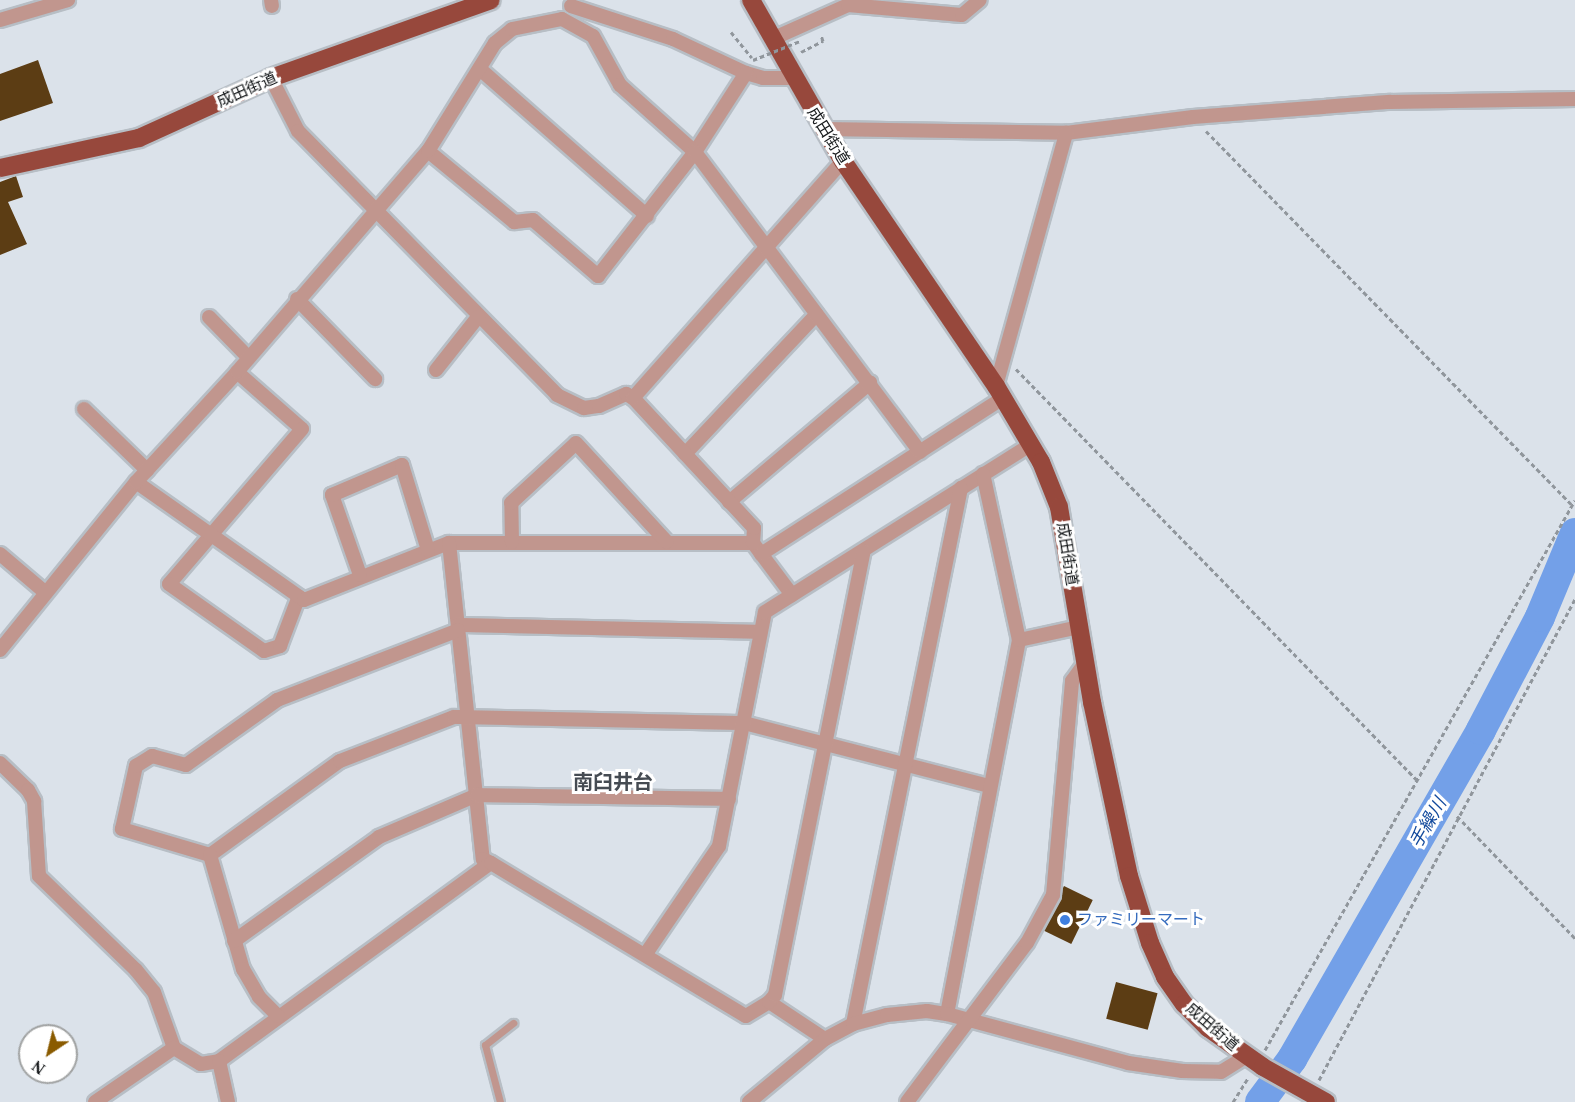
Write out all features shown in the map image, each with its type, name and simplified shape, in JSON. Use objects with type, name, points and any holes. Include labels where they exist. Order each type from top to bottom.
[{"type":"highway","name":"成田街道","points":[[0,168],[139,138],[272,78],[491,0]]},
{"type":"highway","name":"成田街道","points":[[752,0],[823,129],[1032,444],[1059,507],[1085,663],[1130,876],[1150,943],[1184,1004],[1256,1062],[1313,1095]]},
{"type":"street","points":[[0,21],[68,0]]},
{"type":"street","points":[[772,39],[832,6],[936,7],[962,15],[980,0]]},
{"type":"street","points":[[562,19],[571,3],[673,39],[746,73],[763,78],[793,78]]},
{"type":"street","points":[[0,650],[136,482],[237,372],[297,299],[428,151],[481,70],[495,43],[512,29],[562,19],[593,36],[630,96],[695,152],[920,452]]},
{"type":"street","points":[[481,70],[647,216]]},
{"type":"street","points":[[428,151],[514,222],[532,220],[598,276],[695,152],[746,73]]},
{"type":"street","points":[[272,78],[298,131],[557,395],[584,408],[599,406],[626,394],[633,398],[754,528],[757,549],[792,595]]},
{"type":"street","points":[[823,129],[1066,133],[1193,117],[1390,102],[1575,99]]},
{"type":"street","points":[[136,482],[304,600],[360,575],[449,543],[667,542],[757,549],[920,452],[999,392],[1005,358],[1066,133]]},
{"type":"street","points":[[633,398],[768,249],[843,160]]},
{"type":"street","points":[[297,299],[375,379]]},
{"type":"street","points":[[685,454],[817,314]]},
{"type":"street","points":[[209,317],[249,358]]},
{"type":"street","points":[[436,370],[478,317]]},
{"type":"street","points":[[237,372],[302,429],[170,584],[264,651],[280,646],[299,596]]},
{"type":"street","points":[[729,502],[870,383]]},
{"type":"street","points":[[84,409],[147,470]]},
{"type":"street","points":[[512,542],[511,502],[576,443],[667,542]]},
{"type":"street","points":[[645,955],[719,846],[744,723],[759,632],[765,612],[1032,444]]},
{"type":"street","points":[[360,575],[332,495],[402,465],[428,550]]},
{"type":"street","points":[[947,1014],[1019,640],[983,474]]},
{"type":"street","points":[[853,1024],[961,488]]},
{"type":"street","points":[[449,543],[470,716],[483,859],[746,1016],[769,1002],[775,995],[864,551]]},
{"type":"street","points":[[0,554],[46,593]]},
{"type":"street","points":[[210,855],[122,830],[136,766],[152,756],[186,765],[277,700],[458,627],[759,632]]},
{"type":"street","points":[[1019,640],[1079,627]]},
{"type":"street","points":[[907,1102],[971,1022],[1027,943],[1053,895],[1071,688],[1085,663]]},
{"type":"street","points":[[210,855],[340,761],[454,717],[744,723],[990,786]]},
{"type":"street","points":[[0,763],[28,790],[34,801],[39,876],[136,970],[154,992],[174,1048],[201,1064],[219,1061],[491,863]]},
{"type":"street","points":[[234,941],[380,837],[477,795],[729,799]]},
{"type":"street","points":[[210,855],[243,969],[259,997],[278,1016]]},
{"type":"street","points":[[769,1002],[825,1039]]},
{"type":"street","points":[[748,1102],[825,1039],[853,1024],[887,1015],[927,1011],[947,1014],[1128,1063],[1182,1071],[1221,1072],[1256,1062]]},
{"type":"street","points":[[95,1102],[174,1048]]},
{"type":"street","points":[[219,1061],[228,1102]]},
{"type":"lane","points":[[500,1102],[485,1045],[513,1023]]},
{"type":"path","points":[[731,32],[753,60],[819,31],[823,41],[801,52]]},
{"type":"path","points":[[1193,117],[1572,505]]},
{"type":"path","points":[[1005,358],[1417,780]]},
{"type":"path","points":[[1233,1102],[1575,500]]},
{"type":"path","points":[[1313,1095],[1457,816],[1575,599]]},
{"type":"path","points":[[1457,816],[1575,938]]},
{"type":"building","points":[[38,60],[53,103],[0,121],[0,74]]},
{"type":"building","points":[[16,176],[23,197],[8,202],[27,244],[0,255],[0,182]]},
{"type":"building","points":[[1064,886],[1093,900],[1071,944],[1043,930]]},
{"type":"building","points":[[1116,982],[1158,993],[1148,1030],[1106,1019]]},
{"type":"waterway","name":"手繰川","points":[[1260,1102],[1292,1059],[1481,730],[1540,617],[1575,533]]},
{"type":"place","name":"ファミリーマート","points":[[1065,920]]},
{"type":"district","name":"南臼井台","points":[[613,782]]}]
